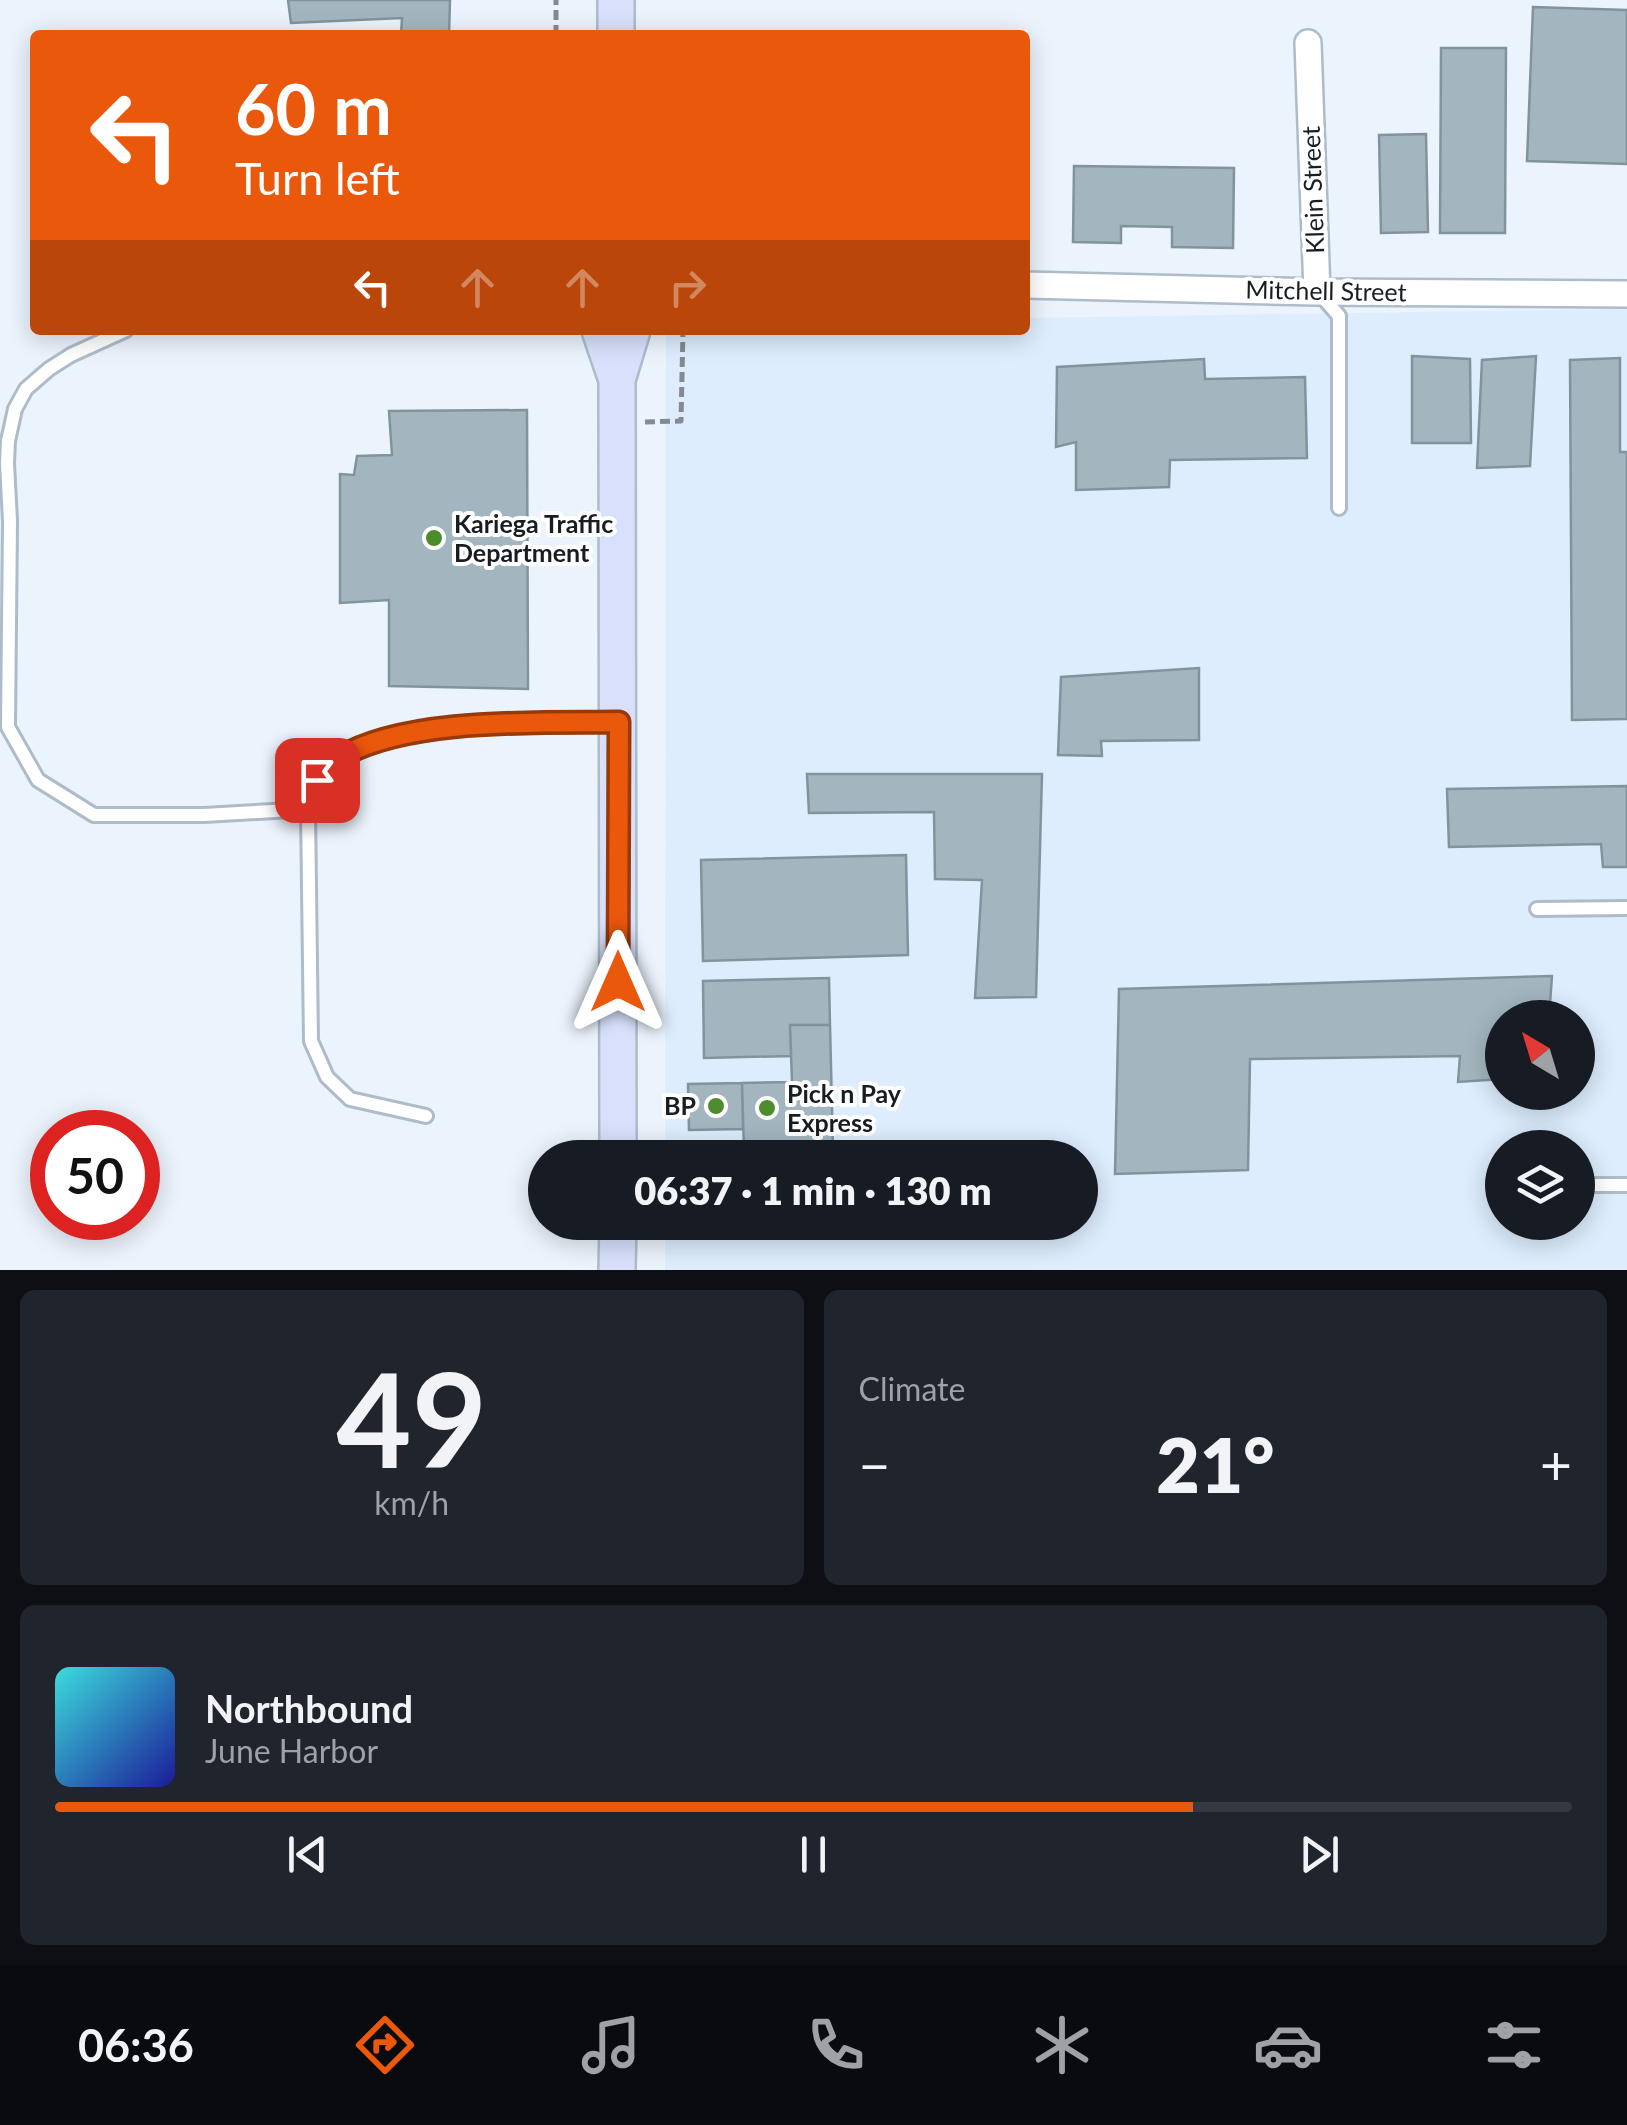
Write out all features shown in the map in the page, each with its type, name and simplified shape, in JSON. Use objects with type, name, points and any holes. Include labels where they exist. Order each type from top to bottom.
[{"type":"main road","points":[[616,0],[616,30]]},
{"type":"main road","points":[[602,335],[617,380]]},
{"type":"main road","points":[[618,1140],[617,380],[630,335]]},
{"type":"main road","points":[[617,1270],[618,1240]]},
{"type":"street","name":"Klein Street","points":[[1308,43],[1317,292]]},
{"type":"street","name":"Mitchell Street","points":[[1030,285],[1627,294]]},
{"type":"lane","name":"Klein Street","points":[[1317,292],[1340,316],[1340,508]]},
{"type":"lane","points":[[115,335],[48,370],[20,397],[11,423],[8,727],[38,780],[94,816],[308,809]]},
{"type":"lane","points":[[426,1116],[350,1099],[327,1077],[311,1041],[308,809],[317,780],[337,759],[378,740],[430,730],[498,724],[619,722]]},
{"type":"lane","points":[[1537,908],[1627,908]]},
{"type":"lane","points":[[1595,1185],[1627,1185]]},
{"type":"path","points":[[556,0],[556,30]]},
{"type":"path","points":[[617,423],[681,422],[683,335]]},
{"type":"shaded area","points":[[1627,309],[1627,1270],[665,1270],[665,1240],[1098,1240],[1098,1140],[665,1140],[666,335],[1030,335],[1030,318]]},
{"type":"building","points":[[288,0],[450,0],[449,30],[401,30],[402,18],[291,23]]},
{"type":"building","points":[[1533,7],[1627,10],[1627,164],[1527,161]]},
{"type":"building","points":[[1441,48],[1506,48],[1505,233],[1440,233]]},
{"type":"building","points":[[1426,134],[1428,232],[1381,233],[1379,135]]},
{"type":"building","points":[[1074,166],[1234,168],[1233,248],[1172,247],[1172,227],[1121,226],[1121,243],[1073,242]]},
{"type":"building","points":[[1412,356],[1470,359],[1471,443],[1412,443]]},
{"type":"building","points":[[1536,356],[1530,466],[1477,468],[1482,360]]},
{"type":"building","points":[[1620,358],[1620,452],[1627,452],[1627,719],[1572,720],[1570,360]]},
{"type":"building","points":[[1204,359],[1205,379],[1305,377],[1307,458],[1170,460],[1169,487],[1076,490],[1076,442],[1056,447],[1057,367]]},
{"type":"building","name":"Kariega Traffic Department","points":[[527,410],[528,689],[389,686],[389,600],[340,603],[340,474],[354,475],[357,456],[392,455],[389,411]]},
{"type":"building","points":[[1199,668],[1199,740],[1101,741],[1102,756],[1058,755],[1061,677]]},
{"type":"building","points":[[807,774],[1042,774],[1036,997],[975,998],[982,880],[935,879],[934,812],[809,813]]},
{"type":"building","points":[[1627,786],[1627,867],[1603,867],[1601,844],[1449,847],[1447,789]]},
{"type":"building","points":[[906,855],[908,955],[703,961],[701,860]]},
{"type":"building","points":[[1552,976],[1550,1000],[1485,1000],[1485,1080],[1458,1082],[1460,1056],[1250,1059],[1248,1170],[1115,1174],[1119,989]]},
{"type":"building","points":[[829,978],[830,1025],[790,1025],[791,1056],[704,1058],[703,981]]},
{"type":"building","points":[[790,1025],[830,1025],[833,1140],[744,1140],[742,1083],[792,1082]]},
{"type":"building","points":[[742,1083],[743,1129],[689,1130],[688,1084]]},
{"type":"place","name":"Kariega Traffic Department","points":[[434,538]]},
{"type":"place","name":"BP","points":[[716,1106]]},
{"type":"place","name":"Pick n Pay Express","points":[[767,1108]]},
{"type":"route","points":[[317,780],[337,759],[378,740],[430,730],[516,723],[619,722],[618,982]]}]
